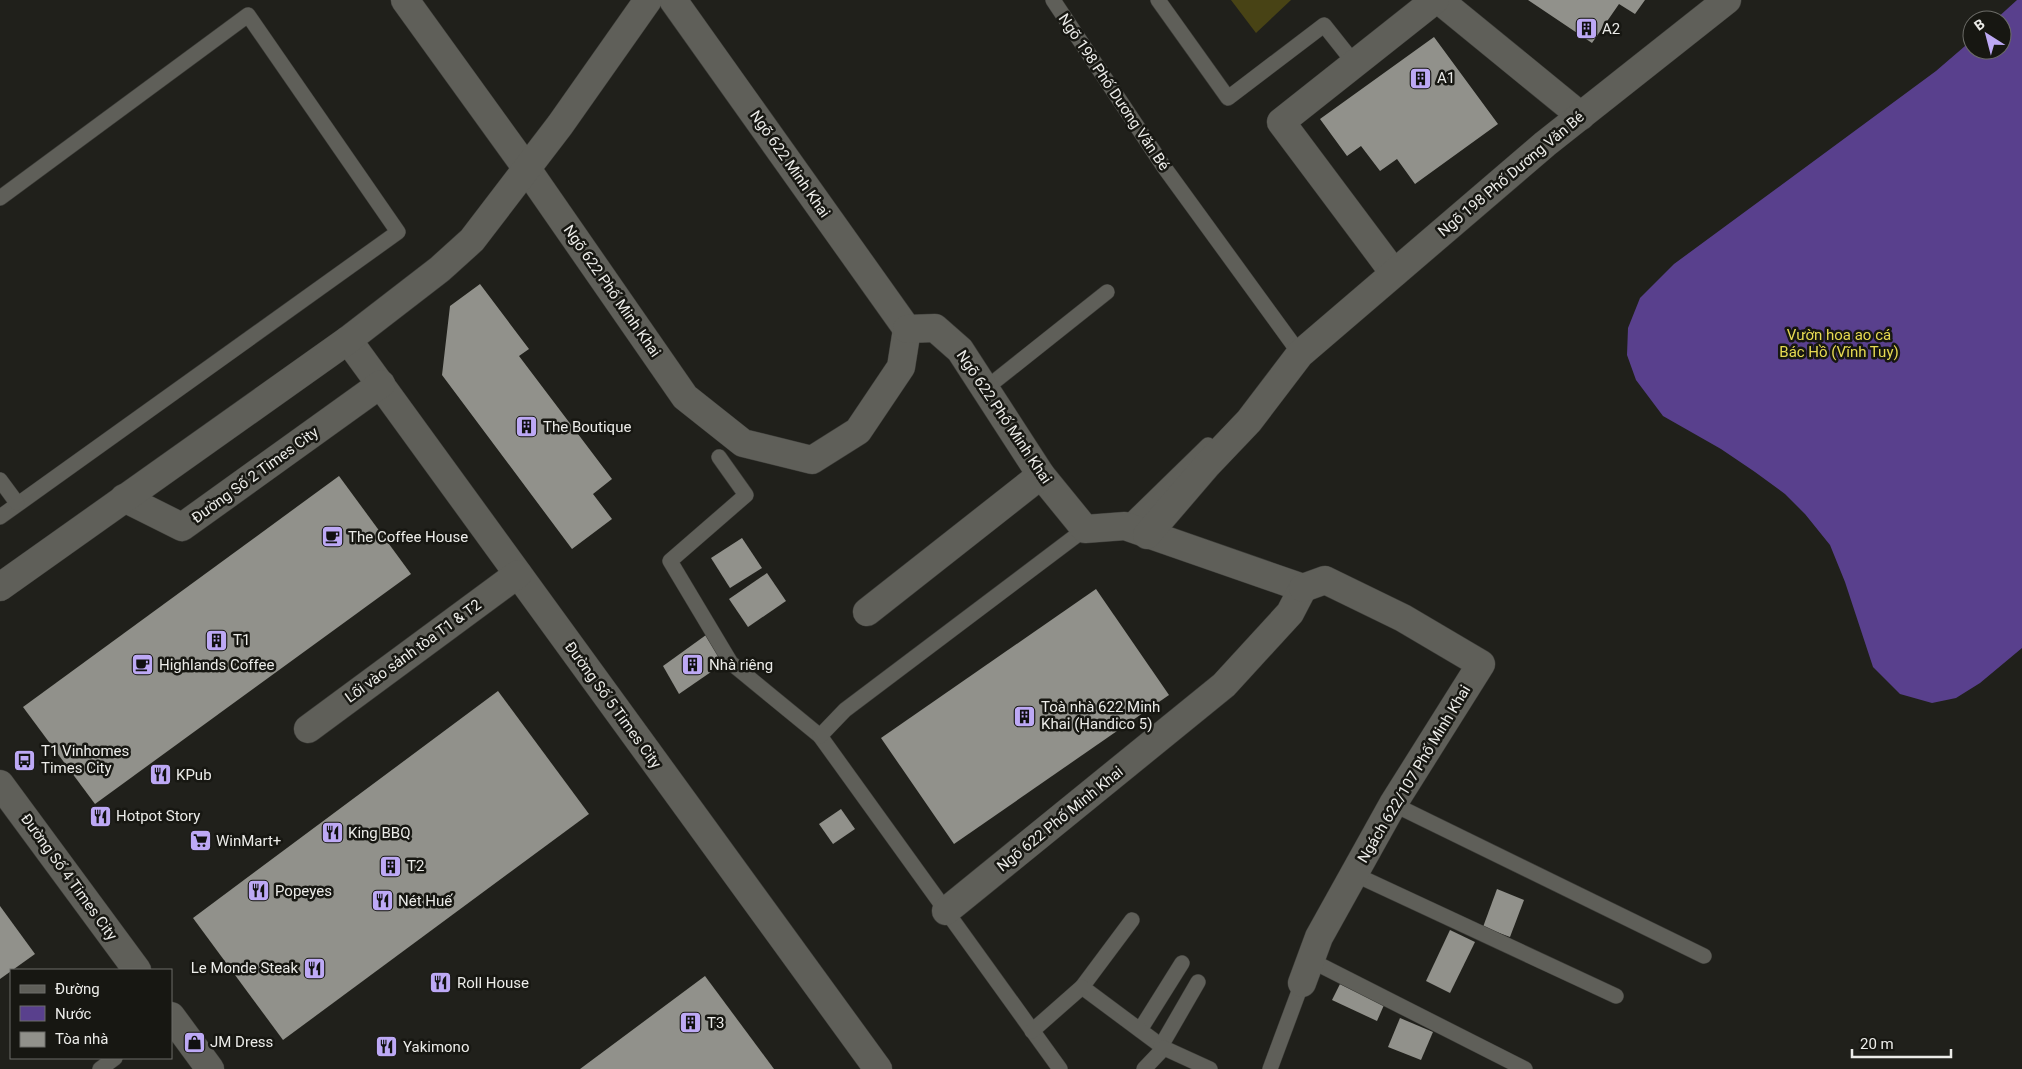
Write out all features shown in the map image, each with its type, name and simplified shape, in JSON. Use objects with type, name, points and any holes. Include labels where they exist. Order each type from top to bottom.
[{"type":"street","name":"Ngõ 622 Phố Minh Khai","points":[[405,0],[527,169],[685,397],[743,443],[812,460],[858,431],[901,367],[907,329],[935,328],[960,350],[1041,475],[1084,529]]},
{"type":"street","points":[[0,587],[348,340],[440,269],[472,240],[527,169],[648,0]]},
{"type":"street","name":"Ngõ 622 Minh Khai","points":[[673,0],[907,329]]},
{"type":"street","points":[[1394,273],[1281,122],[1434,0]]},
{"type":"street","points":[[1439,0],[1581,116]]},
{"type":"street","name":"Ngõ 198 Phố Dương Văn Bé","points":[[1136,531],[1208,464],[1249,421],[1300,354],[1544,144],[1727,0]]},
{"type":"street","name":"Đường Số 5 Times City","points":[[348,340],[878,1069]]},
{"type":"street","name":"Đường Số 2 Times City","points":[[124,498],[182,527],[381,384]]},
{"type":"street","points":[[867,612],[1041,475]]},
{"type":"street","points":[[1084,529],[1136,531],[1303,588]]},
{"type":"street","name":"Lối vào sảnh tòa T1 & T2","points":[[308,728],[518,574]]},
{"type":"street","name":"Ngách 622/107 Phố Minh Khai","points":[[1303,588],[1325,580],[1403,618],[1481,664],[1393,804],[1319,937],[1306,971]]},
{"type":"street","name":"Ngõ 622 Phố Minh Khai","points":[[946,911],[1224,685],[1290,613],[1303,588]]},
{"type":"street","name":"Đường Số 4 Times City","points":[[0,784],[136,969]]},
{"type":"street","points":[[172,1017],[210,1069]]},
{"type":"lane","name":"Ngõ 198 Phố Dương Văn Bé","points":[[1053,0],[1164,167],[1300,354]]},
{"type":"lane","points":[[1158,0],[1228,98],[1324,25],[1355,64]]},
{"type":"lane","points":[[0,198],[248,15],[398,232],[0,517]]},
{"type":"lane","points":[[985,389],[1106,292]]},
{"type":"lane","points":[[1136,531],[1208,445]]},
{"type":"lane","points":[[718,457],[746,495],[670,560],[732,663],[820,736],[1060,1069]]},
{"type":"lane","points":[[0,480],[18,503]]},
{"type":"lane","points":[[820,736],[845,710],[1084,529]]},
{"type":"lane","points":[[1393,804],[1704,956]]},
{"type":"lane","points":[[1354,874],[1616,996]]},
{"type":"lane","points":[[1032,1030],[1082,987],[1132,920]]},
{"type":"lane","points":[[1140,1030],[1182,963]]},
{"type":"lane","points":[[1306,971],[1525,1069]]},
{"type":"lane","name":"Ngách 622/107 Phố Minh Khai","points":[[1270,1069],[1306,971]]},
{"type":"lane","points":[[1144,1069],[1162,1047],[1198,982]]},
{"type":"lane","points":[[1082,987],[1162,1047],[1210,1069]]},
{"type":"lane","points":[[100,1069],[114,1059]]},
{"type":"shaded area","points":[[1231,0],[1291,0],[1256,33]]},
{"type":"water","name":"Vườn hoa ao cá Bác Hồ (Vĩnh Tuy)","points":[[2017,0],[2022,0],[2022,648],[1980,683],[1956,698],[1932,703],[1900,694],[1873,667],[1845,582],[1830,545],[1805,514],[1785,494],[1755,472],[1721,449],[1663,416],[1636,380],[1627,355],[1628,328],[1640,298],[1674,264],[1936,71],[1962,49],[1962,60],[2012,60],[2012,10],[2006,10]]},
{"type":"building","name":"A2","points":[[1528,0],[1645,0],[1635,14],[1619,4],[1592,43]]},
{"type":"building","name":"A1","points":[[1434,37],[1498,124],[1415,184],[1397,159],[1380,171],[1361,146],[1347,156],[1320,119]]},
{"type":"building","name":"The Boutique","points":[[480,284],[529,349],[519,356],[612,479],[593,494],[612,519],[572,549],[442,375],[450,306]]},
{"type":"building","name":"T1","points":[[339,476],[411,574],[95,804],[23,707]]},
{"type":"building","points":[[742,538],[762,568],[730,588],[711,558]]},
{"type":"building","points":[[767,573],[786,601],[748,627],[729,599]]},
{"type":"building","name":"Toà nhà 622 Minh Khai (Handico 5)","points":[[1096,589],[1169,695],[954,844],[881,738]]},
{"type":"building","name":"Nhà riêng","points":[[706,635],[724,663],[679,694],[663,666]]},
{"type":"building","name":"T2","points":[[498,691],[589,814],[283,1040],[193,918]]},
{"type":"building","points":[[841,809],[855,829],[833,844],[819,824]]},
{"type":"building","points":[[1497,889],[1524,900],[1510,937],[1483,927]]},
{"type":"building","points":[[0,906],[35,954],[14,969],[10,969],[10,972],[0,979]]},
{"type":"building","points":[[1450,930],[1475,942],[1450,993],[1426,981]]},
{"type":"building","name":"T3","points":[[705,976],[774,1069],[580,1069]]},
{"type":"building","points":[[1340,984],[1384,1005],[1377,1021],[1332,1000]]},
{"type":"building","points":[[1400,1018],[1433,1032],[1421,1060],[1388,1047]]},
{"type":"place","name":"A2","points":[[1586,29]]},
{"type":"place","name":"A1","points":[[1421,78]]},
{"type":"place","name":"The Boutique","points":[[527,427]]},
{"type":"place","name":"The Coffee House","points":[[332,537]]},
{"type":"place","name":"T1","points":[[217,640]]},
{"type":"place","name":"Highlands Coffee","points":[[143,665]]},
{"type":"place","name":"Nhà riêng","points":[[693,665]]},
{"type":"place","name":"Toà nhà 622 Minh Khai (Handico 5)","points":[[1025,716]]},
{"type":"place","name":"T1 Vinhomes Times City","points":[[25,760]]},
{"type":"place","name":"KPub","points":[[160,775]]},
{"type":"place","name":"Hotpot Story","points":[[100,816]]},
{"type":"place","name":"King BBQ","points":[[332,833]]},
{"type":"place","name":"WinMart+","points":[[200,841]]},
{"type":"place","name":"T2","points":[[391,866]]},
{"type":"place","name":"Popeyes","points":[[259,891]]},
{"type":"place","name":"Nét Huế","points":[[382,901]]},
{"type":"place","name":"Le Monde Steak","points":[[314,968]]},
{"type":"place","name":"Roll House","points":[[441,983]]},
{"type":"place","name":"T3","points":[[691,1023]]},
{"type":"place","name":"JM Dress","points":[[194,1042]]},
{"type":"place","name":"Yakimono","points":[[387,1047]]}]
